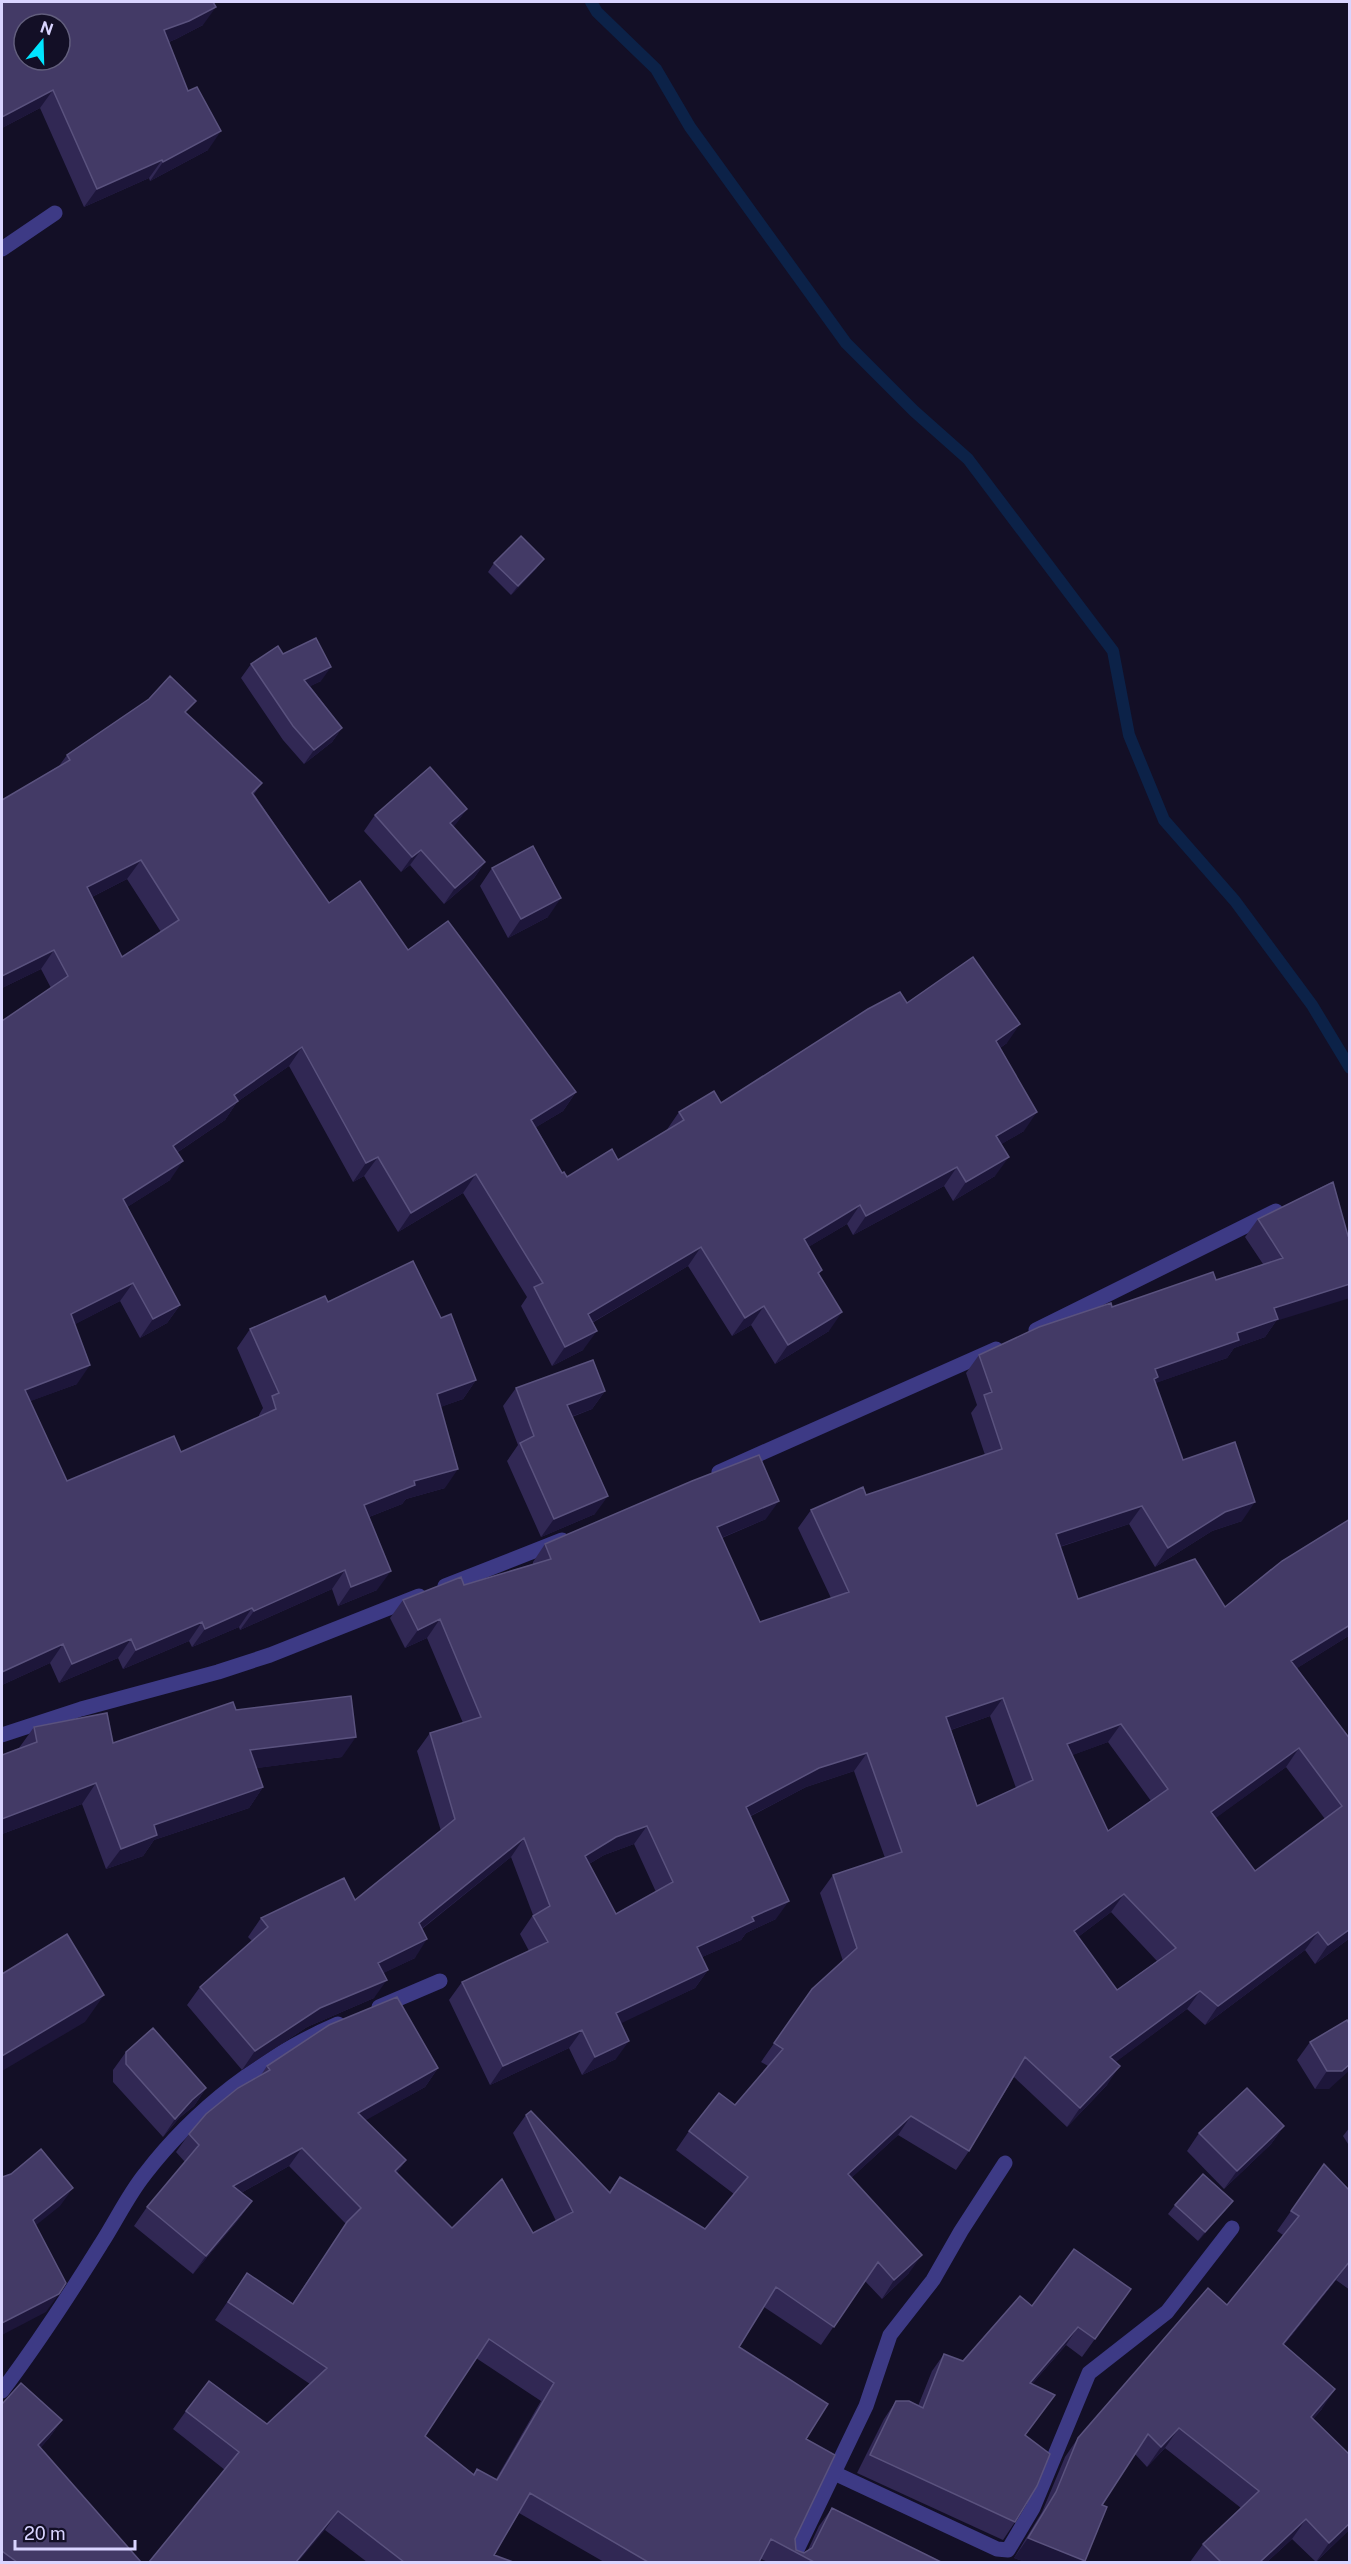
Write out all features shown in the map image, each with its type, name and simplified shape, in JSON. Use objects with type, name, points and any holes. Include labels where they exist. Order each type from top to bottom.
[{"type":"street","points":[[2,249],[55,213]]},
{"type":"street","points":[[1027,1334],[1295,1202]]},
{"type":"street","points":[[701,1479],[898,1394],[1005,1344]]},
{"type":"street","points":[[2,1735],[81,1709],[218,1672],[270,1655],[580,1532]]},
{"type":"street","points":[[2,2391],[44,2336],[143,2175],[186,2125],[236,2085],[312,2035],[440,1981]]},
{"type":"street","points":[[791,2562],[832,2472],[866,2406],[890,2335],[933,2280],[961,2231],[1005,2163]]},
{"type":"street","points":[[832,2472],[997,2549],[1008,2550],[1033,2508],[1089,2373],[1167,2312],[1232,2228]]},
{"type":"building","points":[[2,2],[213,2],[216,7],[189,21],[164,30],[188,91],[197,87],[221,131],[163,162],[162,160],[97,189],[53,90],[2,117]]},
{"type":"building","points":[[521,536],[544,559],[518,586],[494,563]]},
{"type":"building","points":[[316,638],[331,667],[304,680],[342,728],[314,750],[293,726],[251,664],[278,646],[283,654]]},
{"type":"building","points":[[170,676],[196,701],[185,712],[262,783],[252,793],[329,903],[360,881],[408,950],[448,921],[576,1092],[531,1120],[562,1173],[564,1172],[567,1177],[612,1149],[618,1160],[684,1120],[679,1112],[714,1091],[721,1103],[868,1009],[900,992],[907,1003],[973,957],[1020,1024],[996,1041],[1037,1112],[996,1136],[1009,1157],[966,1182],[957,1167],[866,1216],[860,1205],[804,1239],[822,1270],[818,1273],[842,1312],[788,1345],[764,1306],[745,1318],[701,1247],[588,1314],[597,1331],[565,1347],[534,1287],[543,1283],[476,1174],[411,1213],[378,1157],[366,1163],[302,1047],[234,1095],[238,1101],[173,1146],[183,1161],[123,1199],[180,1305],[153,1319],[133,1283],[71,1314],[90,1365],[25,1390],[67,1481],[174,1436],[181,1452],[276,1409],[272,1396],[279,1393],[250,1329],[325,1296],[328,1302],[413,1261],[441,1318],[451,1314],[476,1380],[437,1394],[458,1469],[414,1481],[415,1485],[364,1505],[391,1571],[351,1587],[345,1570],[254,1611],[252,1608],[205,1629],[202,1622],[136,1650],[131,1639],[72,1664],[63,1644],[2,1672],[2,1021],[68,976],[54,950],[2,976],[2,800],[70,760],[67,755],[149,699]],"holes":[[[141,860],[179,920],[122,957],[87,887]]]},
{"type":"building","points":[[430,767],[467,809],[450,823],[485,862],[455,888],[421,850],[412,857],[375,815]]},
{"type":"building","points":[[533,846],[561,898],[521,919],[492,868]]},
{"type":"building","points":[[1333,1182],[1348,1236],[1350,1236],[1350,1284],[1274,1308],[1278,1319],[1237,1333],[1239,1340],[1155,1369],[1158,1377],[1154,1379],[1183,1460],[1235,1442],[1255,1502],[1225,1512],[1168,1548],[1142,1506],[1056,1534],[1078,1599],[1195,1559],[1225,1607],[1282,1561],[1350,1519],[1350,1625],[1291,1661],[1350,1739],[1350,1929],[1328,1945],[1318,1932],[1218,2006],[1200,1991],[1110,2057],[1120,2066],[1080,2108],[1025,2057],[969,2151],[911,2116],[848,2174],[922,2255],[894,2280],[878,2262],[834,2327],[776,2287],[739,2347],[828,2404],[806,2439],[835,2455],[795,2539],[796,2550],[804,2553],[812,2548],[832,2508],[941,2562],[814,2562],[771,2539],[759,2562],[648,2562],[530,2493],[494,2555],[513,2562],[404,2562],[338,2511],[296,2562],[149,2562],[239,2452],[186,2411],[209,2381],[267,2424],[327,2368],[228,2302],[247,2273],[293,2304],[347,2222],[361,2208],[302,2148],[233,2186],[252,2201],[206,2256],[147,2207],[199,2145],[189,2134],[206,2114],[238,2088],[270,2070],[267,2066],[329,2025],[397,1997],[438,2068],[358,2113],[406,2160],[395,2171],[452,2228],[502,2179],[533,2233],[573,2212],[526,2115],[531,2111],[610,2193],[620,2177],[705,2229],[748,2177],[689,2131],[719,2093],[735,2105],[783,2049],[774,2043],[812,1989],[857,1948],[833,1875],[902,1852],[867,1753],[819,1768],[746,1807],[789,1901],[752,1917],[754,1921],[697,1947],[708,1970],[616,2013],[629,2041],[595,2057],[582,2030],[503,2066],[462,1982],[548,1942],[533,1916],[550,1906],[524,1838],[419,1923],[427,1939],[378,1963],[387,1980],[320,2008],[255,2051],[200,1987],[268,1927],[261,1918],[344,1878],[355,1900],[455,1819],[430,1733],[481,1717],[440,1619],[418,1630],[403,1600],[461,1577],[464,1585],[551,1559],[545,1544],[759,1455],[779,1501],[717,1527],[760,1622],[849,1592],[811,1510],[863,1487],[866,1495],[1002,1449],[984,1395],[992,1392],[979,1355],[1039,1327],[1111,1303],[1112,1307],[1213,1272],[1216,1280],[1283,1258],[1258,1219]],"holes":[[[1003,1698],[1033,1780],[977,1806],[946,1717]],[[1121,1724],[1168,1789],[1108,1831],[1067,1744]],[[1299,1748],[1342,1806],[1255,1871],[1211,1812]],[[647,1826],[673,1882],[616,1914],[585,1856],[616,1837]],[[1124,1894],[1176,1948],[1117,1990],[1074,1931]],[[489,2339],[554,2383],[497,2480],[477,2469],[474,2475],[425,2436]]]},
{"type":"building","points":[[593,1360],[605,1391],[567,1405],[608,1496],[554,1519],[520,1443],[534,1436],[516,1388]]},
{"type":"building","points":[[351,1696],[356,1737],[250,1750],[263,1787],[154,1825],[157,1835],[121,1849],[96,1783],[2,1819],[2,1755],[37,1742],[34,1727],[107,1713],[113,1743],[233,1702],[236,1710]]},
{"type":"building","points":[[67,1934],[104,1995],[2,2056],[2,1974]]},
{"type":"building","points":[[1347,2020],[1350,2025],[1350,2064],[1342,2071],[1327,2071],[1310,2042]]},
{"type":"building","points":[[153,2028],[206,2088],[175,2119],[126,2064],[126,2052]]},
{"type":"building","points":[[1247,2088],[1284,2126],[1237,2171],[1199,2133]]},
{"type":"building","points":[[41,2149],[73,2188],[33,2220],[66,2283],[59,2294],[2,2323],[2,2177],[11,2174]]},
{"type":"building","points":[[1324,2164],[1350,2191],[1350,2261],[1283,2344],[1335,2389],[1311,2417],[1350,2455],[1350,2523],[1329,2543],[1306,2519],[1260,2562],[1221,2562],[1203,2544],[1259,2491],[1179,2428],[1161,2447],[1148,2434],[1102,2505],[1107,2507],[1085,2561],[1028,2538],[1056,2492],[1078,2438],[1208,2288],[1227,2305],[1299,2216],[1291,2211]]},
{"type":"building","points":[[1203,2174],[1233,2201],[1205,2232],[1175,2205]]},
{"type":"building","points":[[1074,2249],[1131,2289],[1095,2339],[1078,2327],[1030,2383],[1055,2395],[1025,2435],[1050,2454],[1037,2486],[1015,2522],[870,2455],[896,2401],[909,2401],[923,2408],[944,2354],[963,2361],[1020,2296],[1032,2306]]},
{"type":"building","points":[[21,2383],[62,2420],[38,2445],[141,2562],[17,2562],[2,2551],[2,2404]]},
{"type":"waterway","points":[[591,2],[597,12],[656,69],[690,127],[846,343],[914,411],[968,459],[1113,651],[1129,735],[1164,820],[1235,901],[1312,1005],[1350,1068]]}]
